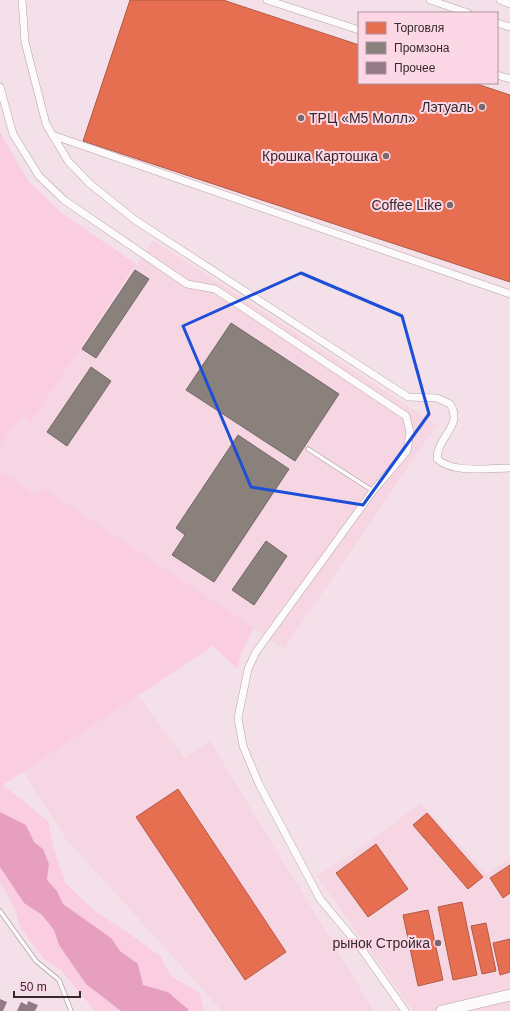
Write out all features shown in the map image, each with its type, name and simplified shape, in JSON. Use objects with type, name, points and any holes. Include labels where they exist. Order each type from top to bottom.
[{"type":"street","points":[[22,0],[25,42],[40,104],[52,135],[68,161],[89,183],[136,220],[408,397],[438,398],[450,404],[456,416],[454,423],[437,450],[437,459],[443,464],[459,468],[510,468]]},
{"type":"street","points":[[267,0],[358,30]]},
{"type":"street","points":[[430,0],[465,12]]},
{"type":"street","points":[[500,0],[510,4]]},
{"type":"street","points":[[498,22],[510,27]]},
{"type":"street","points":[[498,75],[510,80]]},
{"type":"street","points":[[0,87],[13,134],[39,176],[64,200],[187,284],[215,289],[406,416],[410,432],[407,451],[373,491],[256,652],[248,669],[238,718],[243,746],[259,784],[320,898],[361,948],[404,1011]]},
{"type":"street","points":[[52,135],[510,294]]},
{"type":"street","points":[[442,1011],[510,995]]},
{"type":"lane","points":[[308,449],[373,491]]},
{"type":"lane","points":[[0,911],[36,961],[59,980],[70,1011]]},
{"type":"highlighted area","points":[[301,273],[402,316],[429,414],[363,505],[251,487],[183,326]]},
{"type":"shaded area","points":[[0,132],[28,181],[63,214],[136,264],[31,422],[22,415],[0,446]]},
{"type":"shaded area","points":[[153,240],[437,425],[284,649],[43,488],[36,497],[0,470],[0,446],[22,415],[32,421]]},
{"type":"shaded area","points":[[0,470],[36,496],[43,488],[253,628],[241,654],[237,669],[213,646],[3,785],[48,821],[53,846],[65,883],[97,913],[123,929],[160,956],[172,977],[199,992],[204,1011],[188,1011],[188,1008],[168,992],[143,985],[138,964],[120,951],[111,938],[63,904],[57,891],[47,880],[49,864],[43,849],[34,842],[26,825],[0,812]]},
{"type":"shaded area","points":[[138,695],[184,758],[210,741],[374,1011],[222,1011],[66,839],[23,771]]},
{"type":"shaded area","name":"рынок Стройка","points":[[421,803],[486,874],[510,858],[510,1011],[413,1011],[317,876],[359,849]]},
{"type":"shaded area","points":[[0,812],[26,825],[34,842],[43,849],[49,864],[47,880],[57,891],[63,904],[111,938],[120,951],[138,964],[143,985],[168,992],[188,1009],[188,1011],[121,1011],[86,984],[59,945],[54,930],[42,915],[24,903],[0,867]]},
{"type":"shaded area","points":[[0,867],[24,903],[42,915],[54,930],[59,945],[108,1000],[121,1011],[95,1011],[62,971],[43,958],[20,927],[15,908],[0,882]]},
{"type":"building: Торговля","name":"ТРЦ «М5 Молл»","points":[[130,0],[223,0],[358,45],[358,84],[477,84],[510,95],[510,282],[83,141]]},
{"type":"building: Торговля","points":[[178,789],[286,952],[245,980],[136,817]]},
{"type":"building: Торговля","points":[[427,813],[483,877],[468,889],[413,825]]},
{"type":"building: Торговля","points":[[376,844],[408,889],[368,917],[336,873]]},
{"type":"building: Торговля","points":[[510,865],[510,893],[503,898],[490,878]]},
{"type":"building: Торговля","points":[[462,902],[477,975],[453,980],[438,907]]},
{"type":"building: Торговля","points":[[428,910],[443,980],[418,986],[403,915]]},
{"type":"building: Торговля","points":[[486,923],[496,971],[482,974],[471,926]]},
{"type":"building: Торговля","points":[[510,939],[510,972],[500,975],[493,943]]},
{"type":"building: Промзона","points":[[135,270],[149,279],[96,358],[82,349]]},
{"type":"building: Промзона","points":[[231,323],[339,394],[295,461],[186,390]]},
{"type":"building: Промзона","points":[[91,367],[111,381],[67,446],[47,432]]},
{"type":"building: Промзона","points":[[238,435],[289,469],[214,582],[172,555],[185,535],[176,528]]},
{"type":"building: Промзона","points":[[266,541],[287,556],[254,605],[232,590]]},
{"type":"building: Прочее","points":[[0,999],[7,1002],[3,1011],[0,1011]]},
{"type":"building: Прочее","points":[[28,1001],[38,1005],[35,1011],[17,1011],[21,1002],[27,1005]]},
{"type":"place","name":"Лэтуаль","points":[[482,107]]},
{"type":"place","name":"ТРЦ «М5 Молл»","points":[[301,118]]},
{"type":"place","name":"Крошка Картошка","points":[[386,156]]},
{"type":"place","name":"Coffee Like","points":[[450,205]]},
{"type":"place","name":"рынок Стройка","points":[[438,943]]}]
